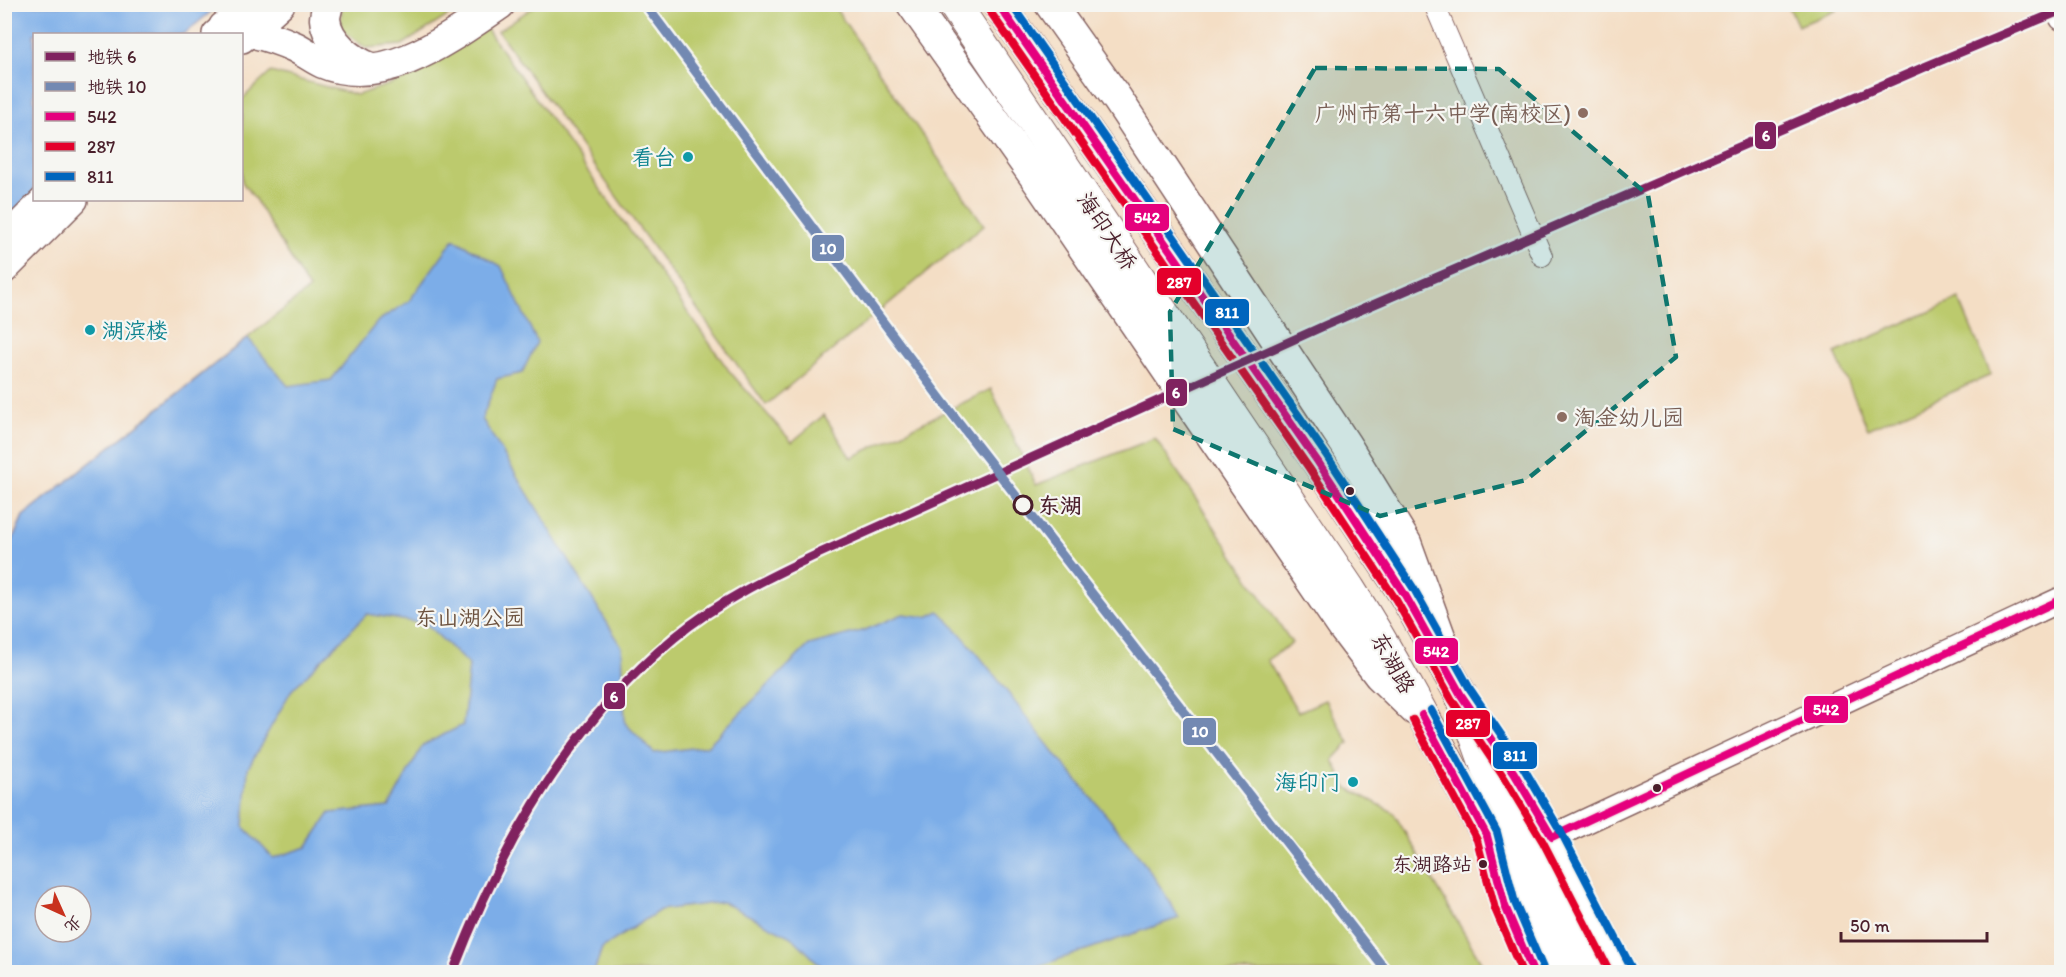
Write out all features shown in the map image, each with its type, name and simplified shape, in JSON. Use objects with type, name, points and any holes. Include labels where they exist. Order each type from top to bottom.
[{"type":"highway","name":"海印大桥","points":[[954,4],[1280,488]]},
{"type":"highway","name":"海印大桥","points":[[998,4],[1318,462]]},
{"type":"highway","name":"东湖路","points":[[1318,462],[1405,595],[1461,695],[1489,773],[1590,972]]},
{"type":"highway","name":"东湖路","points":[[1280,488],[1387,648],[1522,897],[1560,972]]},
{"type":"main road","points":[[237,27],[281,4]]},
{"type":"main road","points":[[328,4],[325,20],[332,37],[346,53],[362,65],[376,70]]},
{"type":"main road","points":[[912,4],[1043,189],[1344,629],[1380,675],[1426,722]]},
{"type":"main road","points":[[1050,4],[1118,100],[1334,425],[1406,543],[1461,695],[1514,773],[1552,837],[1622,972]]},
{"type":"main road","points":[[237,27],[279,39],[324,64],[353,70],[376,70],[413,58],[488,12]]},
{"type":"main road","points":[[4,240],[43,201]]},
{"type":"main road","points":[[4,270],[73,201]]},
{"type":"main road","points":[[1487,836],[1505,906],[1533,972]]},
{"type":"street","points":[[1434,4],[1542,256]]},
{"type":"street","points":[[2056,4],[2061,18]]},
{"type":"street","points":[[1552,837],[2061,598]]},
{"type":"highlighted area","points":[[1315,68],[1499,69],[1648,195],[1676,357],[1526,480],[1380,516],[1173,429],[1170,312]]},
{"type":"green space","points":[[538,4],[833,5],[984,225],[766,405],[498,31]]},
{"type":"green space","points":[[342,5],[465,5],[402,45],[366,48],[340,29]]},
{"type":"green space","points":[[1788,5],[1835,5],[1837,10],[1798,26]]},
{"type":"green space","name":"东山湖公园","points":[[486,28],[730,372],[792,442],[824,415],[851,458],[991,389],[1036,485],[1155,438],[1292,643],[1267,660],[1298,712],[1325,700],[1349,743],[1333,760],[1346,787],[1393,812],[1487,972],[5,972],[4,560],[23,516],[309,289],[255,199],[243,183],[243,98],[271,72],[357,95],[409,78]]},
{"type":"green space","points":[[1959,299],[1991,375],[1868,429],[1835,353]]},
{"type":"water","points":[[5,5],[219,5],[185,33],[33,33],[33,201],[5,243]]},
{"type":"water","points":[[454,239],[501,266],[537,342],[522,373],[497,379],[482,419],[622,647],[625,723],[654,753],[707,746],[809,645],[865,630],[903,614],[927,617],[939,611],[983,661],[1052,750],[1120,831],[1166,895],[1179,918],[1022,972],[827,972],[793,938],[723,902],[660,910],[602,948],[594,972],[5,972],[4,560],[23,516],[248,338],[288,386],[331,380],[378,321],[409,301]],"holes":[[[367,614],[426,624],[469,665],[463,725],[423,745],[389,807],[330,813],[307,847],[273,858],[244,827],[248,768],[291,691]]]},
{"type":"metro line","name":"10","points":[[645,4],[943,402],[1387,972]]},
{"type":"metro line","name":"6","points":[[453,972],[472,925],[516,834],[542,790],[571,749],[602,709],[636,672],[674,638],[726,602],[820,553],[1326,325],[2062,10]]},
{"type":"transit line","name":"542","points":[[998,4],[1318,462],[1405,595],[1461,695],[1514,773],[1552,837],[2062,599]]},
{"type":"transit line","name":"811","points":[[1011,4],[1327,456],[1414,589],[1470,689],[1523,767],[1561,832],[1631,967]]},
{"type":"transit line","name":"287","points":[[989,10],[1309,468],[1396,600],[1452,700],[1505,779],[1543,842],[1610,972]]},
{"type":"transit line","name":"811","points":[[1431,710],[1497,832],[1515,903],[1543,968]]},
{"type":"transit line","name":"542","points":[[1422,715],[1487,836],[1505,906],[1533,972]]},
{"type":"transit line","name":"287","points":[[1413,720],[1477,840],[1495,909],[1522,972]]},
{"type":"place","name":"广州市第十六中学(南校区)","points":[[1583,113]]},
{"type":"place","name":"看台","points":[[688,157]]},
{"type":"place","name":"湖滨楼","points":[[90,330]]},
{"type":"place","name":"淘金幼儿园","points":[[1562,417]]},
{"type":"place","name":"东湖","points":[[1023,505]]},
{"type":"place","name":"海印门","points":[[1353,782]]},
{"type":"place","name":"东湖路站","points":[[1483,864]]}]
